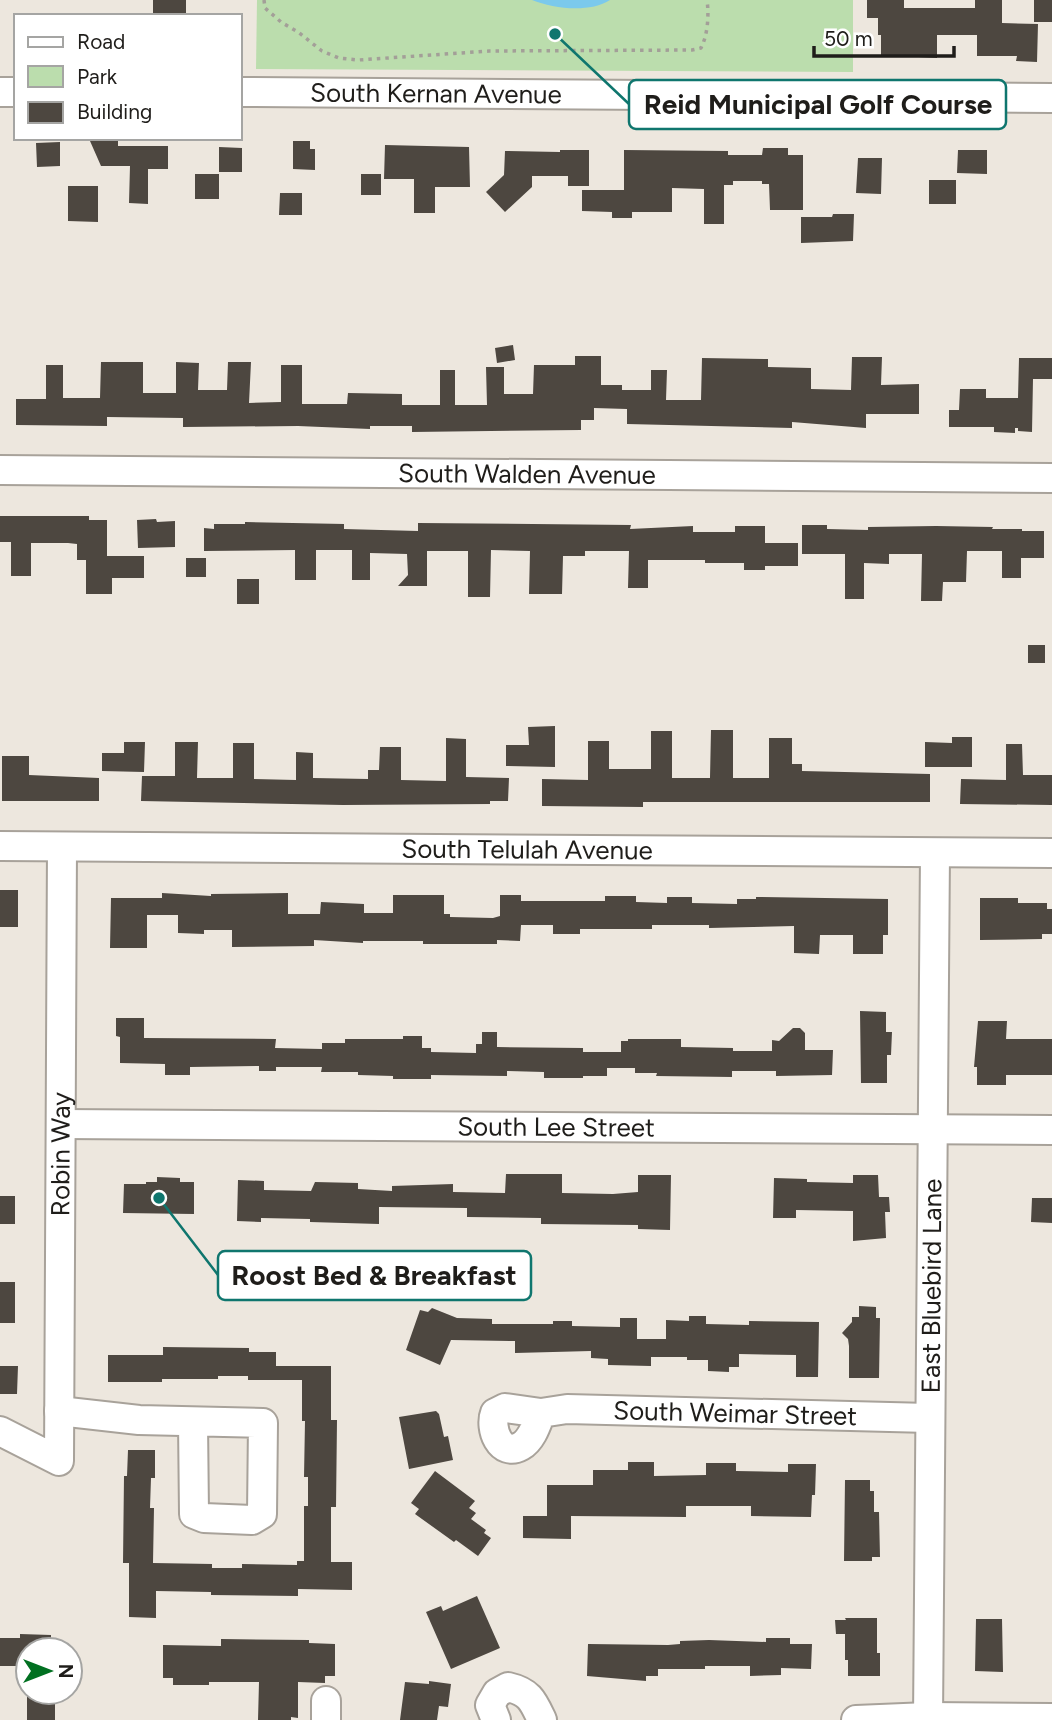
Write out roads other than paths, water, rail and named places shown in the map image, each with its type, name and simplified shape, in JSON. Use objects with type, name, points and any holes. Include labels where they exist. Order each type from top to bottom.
[{"type":"street","name":"South Kernan Avenue","points":[[242,92],[1052,98]]},
{"type":"street","name":"South Walden Avenue","points":[[0,470],[1052,478]]},
{"type":"street","name":"South Telulah Avenue","points":[[0,846],[1052,853]]},
{"type":"street","name":"Robin Way","points":[[0,1431],[59,1461],[62,847]]},
{"type":"street","name":"East Bluebird Lane","points":[[928,1718],[935,853]]},
{"type":"street","name":"South Lee Street","points":[[61,1124],[1052,1130]]},
{"type":"street","name":"South Weimar Street","points":[[541,1413],[567,1409],[929,1418]]},
{"type":"street","points":[[59,1411],[139,1420],[193,1422]]},
{"type":"street","points":[[496,1720],[490,1705],[497,1693],[508,1687],[521,1690],[533,1700],[542,1720]]},
{"type":"street","points":[[856,1720],[1052,1718]]},
{"type":"water","points":[[532,0],[610,0],[592,7],[572,8],[551,6]]},
{"type":"place","name":"Reid Municipal Golf Course","points":[[555,34]]},
{"type":"place","name":"Roost Bed & Breakfast","points":[[159,1198]]}]
